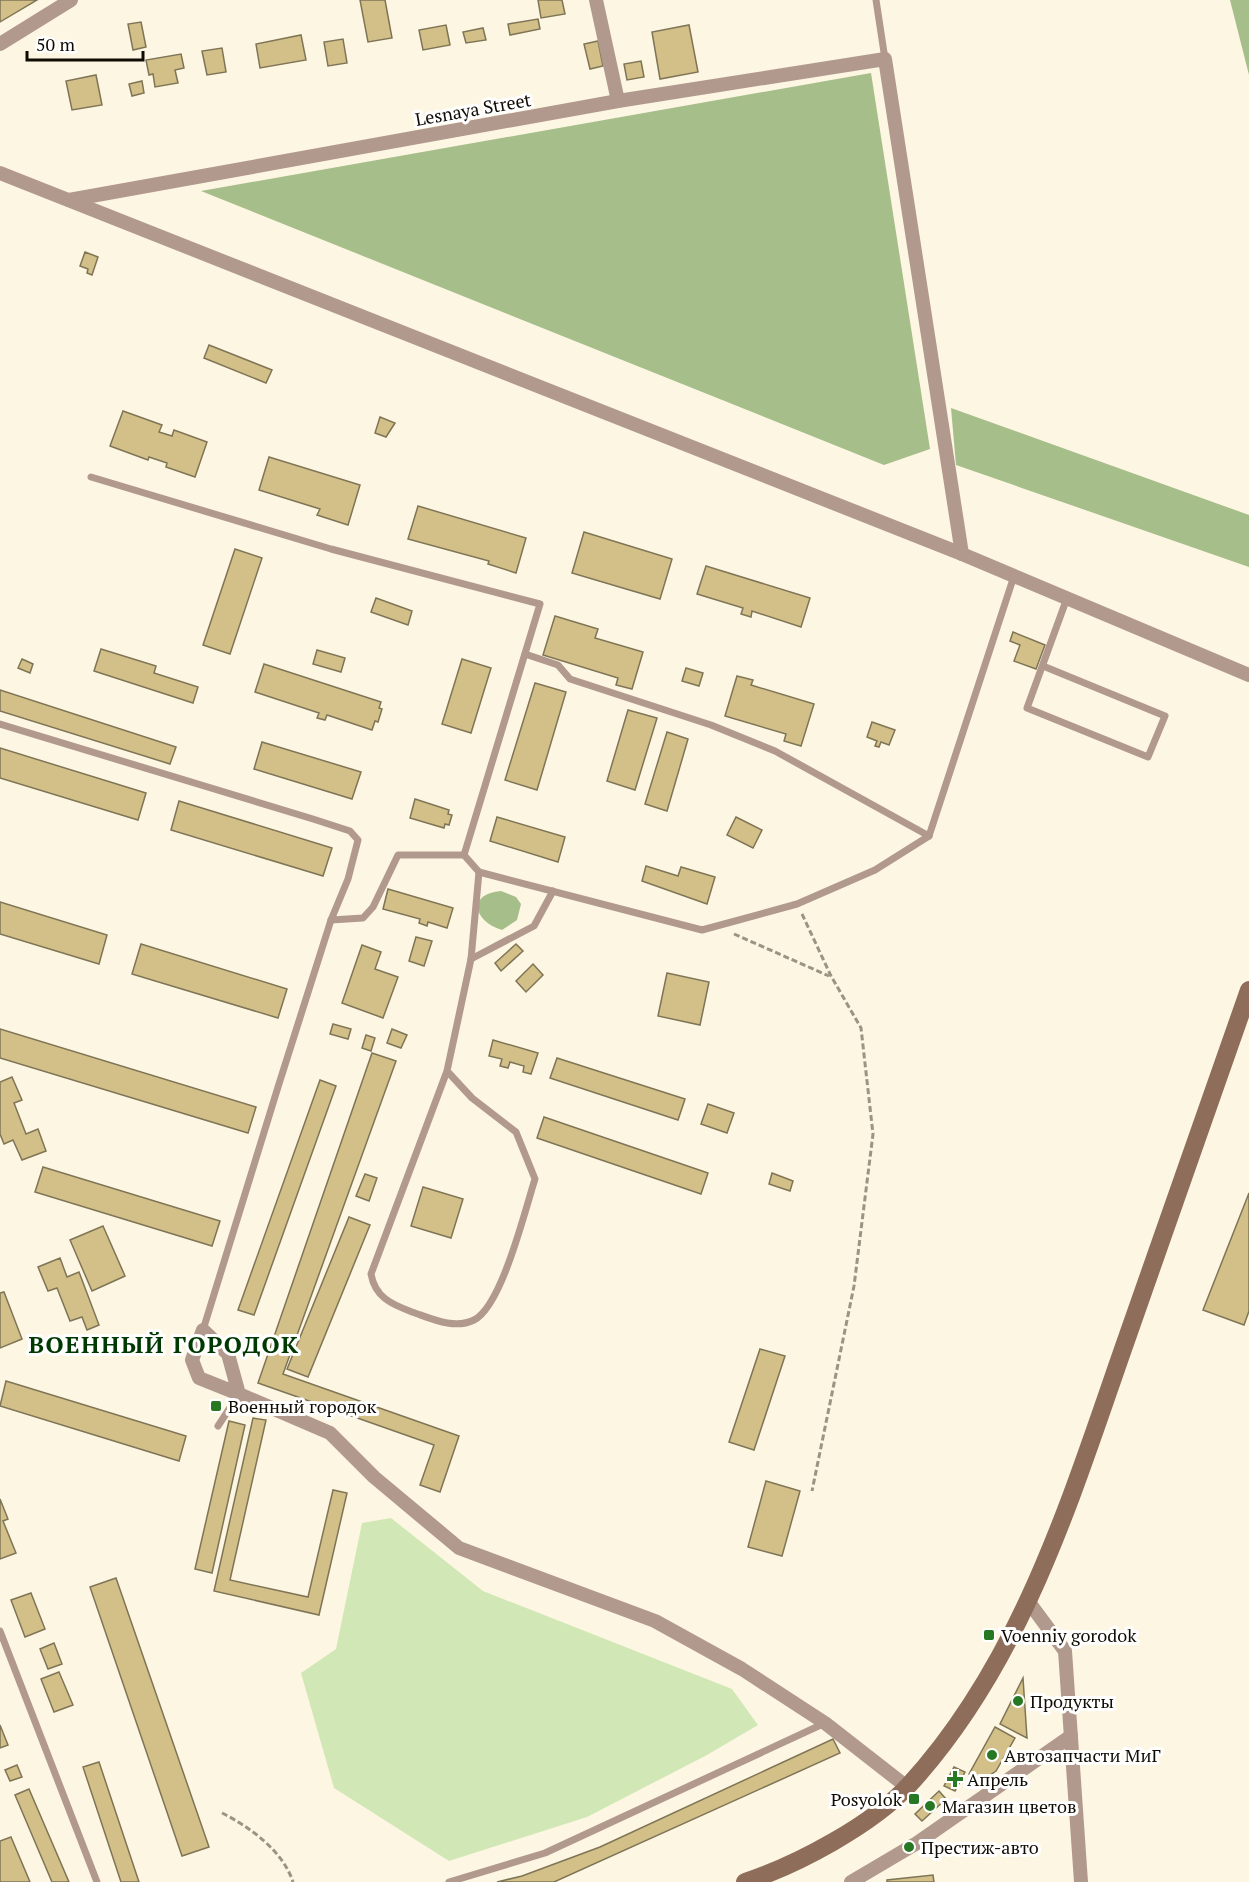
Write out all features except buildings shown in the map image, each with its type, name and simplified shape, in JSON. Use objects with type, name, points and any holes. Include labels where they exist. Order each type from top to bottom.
[{"type":"main road","points":[[745,1882],[776,1877],[872,1818],[907,1787],[943,1745],[998,1661],[1028,1600],[1079,1475],[1249,990]]},
{"type":"street","points":[[0,44],[71,0]]},
{"type":"street","points":[[596,0],[618,101]]},
{"type":"street","points":[[885,59],[962,554]]},
{"type":"street","name":"Lesnaya Street","points":[[69,200],[618,101],[885,59]]},
{"type":"street","points":[[0,173],[962,554],[1249,675]]},
{"type":"street","points":[[239,1394],[228,1354],[203,1330],[192,1360],[199,1378],[330,1433],[374,1477],[459,1548],[655,1621],[742,1670],[825,1723],[907,1787]]},
{"type":"street","points":[[1028,1600],[1065,1651],[1081,1882]]},
{"type":"street","points":[[851,1882],[916,1842],[1071,1736]]},
{"type":"lane","points":[[876,0],[885,59]]},
{"type":"lane","points":[[91,477],[331,549],[540,604],[464,855]]},
{"type":"lane","points":[[332,920],[363,918],[373,907],[398,855],[464,855],[479,872],[702,930],[797,904],[875,870],[929,836],[1014,576]]},
{"type":"lane","points":[[1043,666],[1165,716],[1148,757],[1028,708],[1067,598]]},
{"type":"lane","points":[[525,654],[558,665],[570,679],[711,725],[775,751],[929,836]]},
{"type":"lane","points":[[0,724],[350,831],[358,840],[348,879],[332,920],[203,1330]]},
{"type":"lane","points":[[447,1071],[472,1098],[516,1132],[536,1179],[499,1288],[484,1313],[472,1321],[459,1323],[444,1323],[391,1304],[381,1297],[373,1285],[372,1274],[447,1071],[471,959],[479,872]]},
{"type":"lane","points":[[471,959],[534,926],[554,891]]},
{"type":"lane","points":[[218,1426],[239,1394]]},
{"type":"lane","points":[[0,1631],[97,1882]]},
{"type":"lane","points":[[449,1882],[545,1852],[825,1723]]},
{"type":"path","points":[[797,904],[831,976],[861,1028],[873,1134],[854,1286],[812,1491]]},
{"type":"path","points":[[715,926],[831,976]]},
{"type":"path","points":[[222,1813],[237,1821],[266,1844],[288,1866],[293,1882]]},
{"type":"green space","points":[[1230,0],[1249,0],[1249,75]]},
{"type":"green space","points":[[871,73],[930,449],[884,465],[201,191]]},
{"type":"green space","points":[[951,408],[1249,515],[1249,567],[956,465]]},
{"type":"green space","points":[[501,891],[516,897],[521,904],[517,920],[502,930],[485,921],[478,908],[483,897]]},
{"type":"green space","points":[[391,1518],[483,1591],[732,1689],[758,1725],[707,1755],[587,1817],[449,1861],[334,1788],[301,1673],[336,1649],[362,1523]]},
{"type":"place","name":"Военный городок","points":[[216,1406]]},
{"type":"place","name":"Voenniy gorodok","points":[[989,1635]]},
{"type":"place","name":"Продукты","points":[[1018,1701]]},
{"type":"place","name":"Автозапчасти МиГ","points":[[992,1755]]},
{"type":"place","name":"Апрель","points":[[955,1779]]},
{"type":"place","name":"Posyolok","points":[[914,1799]]},
{"type":"place","name":"Магазин цветов","points":[[930,1806]]},
{"type":"place","name":"Престиж-авто","points":[[909,1847]]},
{"type":"district","name":"ВОЕННЫЙ ГОРОДОК","points":[[164,1344]]}]
